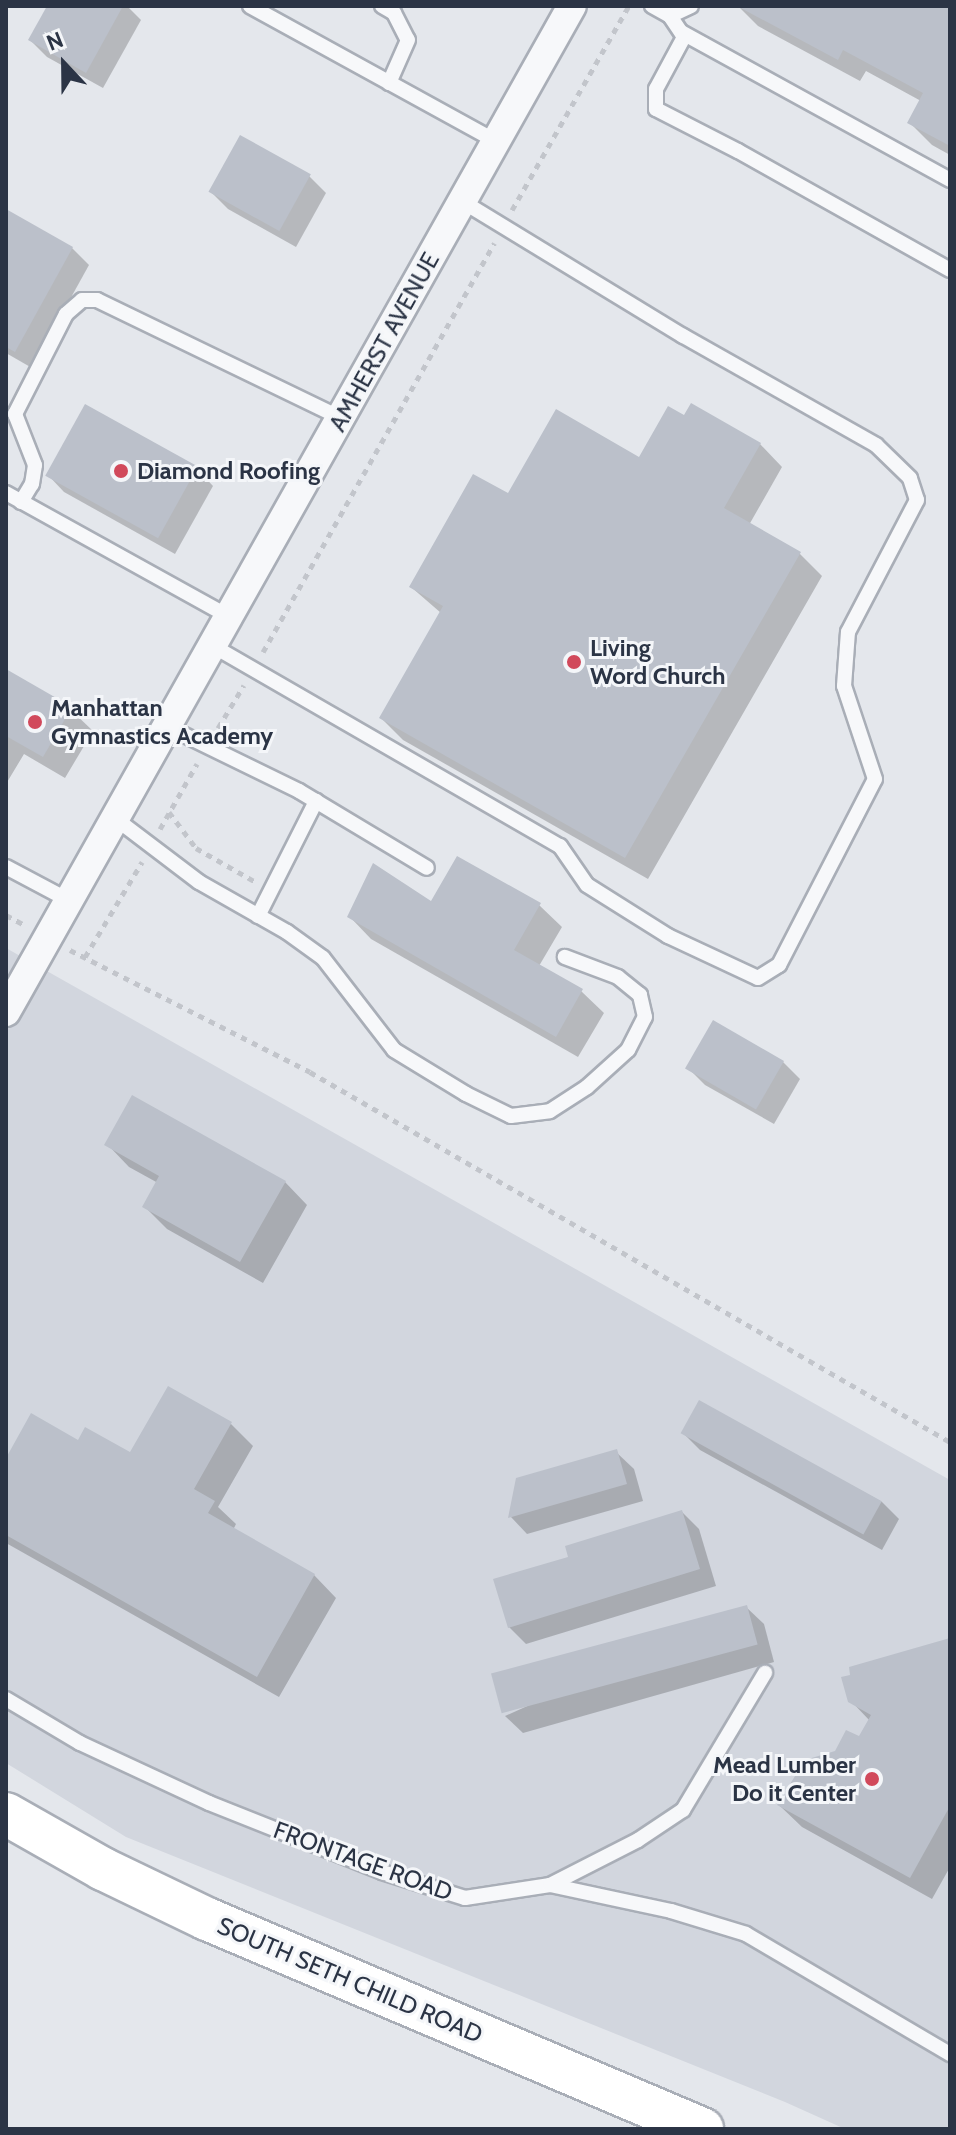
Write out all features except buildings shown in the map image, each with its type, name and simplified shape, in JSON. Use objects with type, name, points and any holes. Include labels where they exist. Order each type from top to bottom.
[{"type":"main road","name":"SOUTH SETH CHILD ROAD","points":[[6,1814],[103,1869],[207,1919],[702,2129]]},
{"type":"street","name":"AMHERST AVENUE","points":[[6,1012],[572,6]]},
{"type":"lane","points":[[250,6],[496,141]]},
{"type":"lane","points":[[382,6],[394,13],[408,40],[389,83]]},
{"type":"lane","points":[[652,6],[670,16],[684,37],[656,89],[656,109],[738,151],[950,270]]},
{"type":"lane","points":[[670,16],[691,6]]},
{"type":"lane","points":[[681,32],[950,180]]},
{"type":"lane","points":[[213,646],[560,846],[587,885],[668,936],[758,978],[779,965],[875,779],[844,686],[848,632],[917,500],[910,478],[876,445],[683,336],[462,201]]},
{"type":"lane","points":[[21,502],[32,484],[35,465],[15,414],[66,314],[82,300],[97,300],[341,418]]},
{"type":"lane","points":[[6,493],[230,617]]},
{"type":"lane","points":[[168,727],[316,801],[427,868]]},
{"type":"lane","points":[[258,916],[316,801]]},
{"type":"lane","points":[[116,819],[199,882],[323,958],[394,1050],[511,1116],[550,1111],[587,1087],[628,1050],[645,1017],[640,995],[618,977],[565,957]]},
{"type":"lane","points":[[6,867],[70,901]]},
{"type":"lane","points":[[550,1885],[638,1840],[683,1810],[765,1673]]},
{"type":"lane","name":"FRONTAGE ROAD","points":[[6,1699],[108,1757],[209,1803],[382,1872],[465,1898],[550,1885],[671,1911],[746,1934],[950,2054]]},
{"type":"path","points":[[85,957],[254,669],[629,6]]},
{"type":"path","points":[[169,812],[196,848],[271,890]]},
{"type":"path","points":[[6,915],[310,1072],[950,1442]]},
{"type":"shaded area","points":[[6,948],[950,1480],[950,2129],[845,2129],[785,2102],[126,1837],[6,1763]]},
{"type":"place","name":"Diamond Roofing","points":[[121,471]]},
{"type":"place","name":"Living Word Church","points":[[574,662]]},
{"type":"place","name":"Manhattan Gymnastics Academy","points":[[35,722]]},
{"type":"place","name":"Mead Lumber Do it Center","points":[[872,1779]]}]
